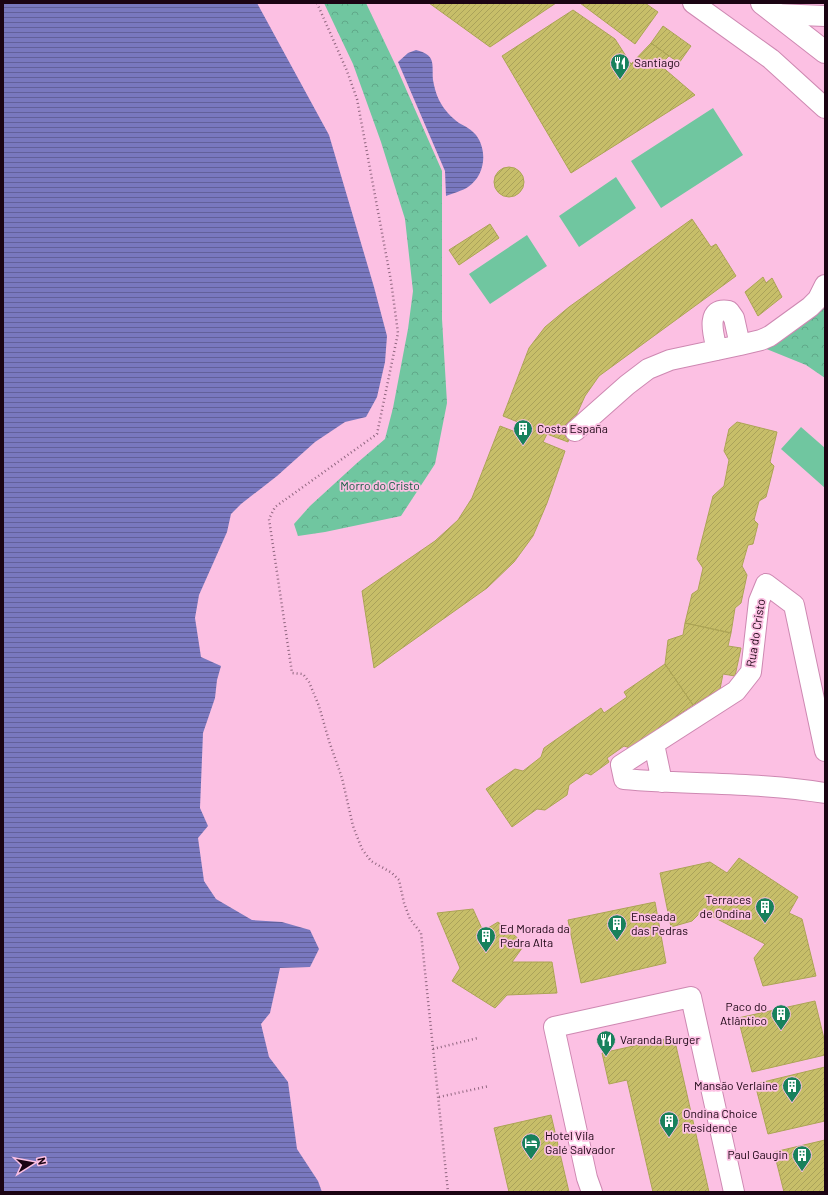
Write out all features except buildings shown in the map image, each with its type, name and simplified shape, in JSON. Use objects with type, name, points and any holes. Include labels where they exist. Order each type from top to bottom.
[{"type":"main road","points":[[769,8],[825,52]]},
{"type":"street","points":[[693,3],[771,60],[825,108]]},
{"type":"street","points":[[769,8],[825,16]]},
{"type":"street","points":[[575,431],[627,384],[648,369],[670,360],[761,340],[776,332],[818,300],[825,284]]},
{"type":"street","points":[[717,350],[712,320],[715,315],[724,310],[729,311],[734,318],[740,345]]},
{"type":"street","name":"Rua do Cristo","points":[[825,751],[794,605],[766,584],[759,601],[751,672],[736,691],[621,765],[624,779],[782,787],[825,793]]},
{"type":"street","points":[[654,744],[662,782]]},
{"type":"street","points":[[592,1192],[586,1173],[554,1027],[691,997],[734,1192]]},
{"type":"path","points":[[317,3],[347,71],[357,99],[391,281],[398,333],[377,434],[275,507],[269,519],[292,673],[303,674],[309,682],[342,778],[353,826],[362,849],[371,861],[392,873],[399,880],[404,903],[410,920],[420,933],[439,1097],[448,1192]]},
{"type":"path","points":[[433,1049],[478,1038]]},
{"type":"path","points":[[439,1097],[489,1086]]},
{"type":"green space","name":"Morro do Cristo","points":[[324,3],[366,3],[395,64],[442,171],[442,319],[447,403],[435,464],[401,516],[325,532],[298,536],[294,524],[310,506],[385,439],[393,408],[408,329],[413,291],[405,219],[381,142],[353,64]]},
{"type":"green space","points":[[713,108],[743,155],[661,208],[631,161]]},
{"type":"green space","points":[[616,177],[636,208],[579,247],[559,216]]},
{"type":"green space","points":[[527,235],[547,266],[490,304],[469,274]]},
{"type":"green space","points":[[825,298],[825,378],[806,365],[764,348]]},
{"type":"green space","points":[[801,427],[825,448],[825,488],[781,449]]},
{"type":"shaded area","points":[[3,3],[257,3],[329,135],[374,287],[387,336],[385,362],[377,397],[366,417],[345,422],[315,442],[231,514],[227,532],[199,595],[195,618],[201,657],[221,666],[217,680],[215,698],[203,733],[200,808],[208,826],[198,838],[204,881],[216,899],[252,920],[282,922],[310,930],[319,949],[310,967],[280,968],[270,1013],[261,1024],[269,1057],[288,1082],[297,1149],[318,1181],[322,1192],[3,1192]]},
{"type":"shaded area","points":[[416,50],[427,54],[432,60],[433,80],[438,98],[443,107],[456,121],[476,135],[482,148],[483,163],[474,182],[460,191],[446,196],[445,171],[398,62],[408,53]]},
{"type":"place","name":"Santiago","points":[[620,80]]},
{"type":"place","name":"Costa España","points":[[523,446]]},
{"type":"place","name":"Terraces de Ondina","points":[[765,924]]},
{"type":"place","name":"Enseada das Pedras","points":[[617,941]]},
{"type":"place","name":"Ed Morada da Pedra Alta","points":[[486,953]]},
{"type":"place","name":"Paco do Atlântico","points":[[781,1031]]},
{"type":"place","name":"Varanda Burger","points":[[606,1057]]},
{"type":"place","name":"Mansão Verlaine","points":[[792,1103]]},
{"type":"place","name":"Ondina Choice Residence","points":[[669,1138]]},
{"type":"place","name":"Hotel Vila Galé Salvador","points":[[531,1160]]},
{"type":"place","name":"Paul Gaugin","points":[[802,1172]]}]
